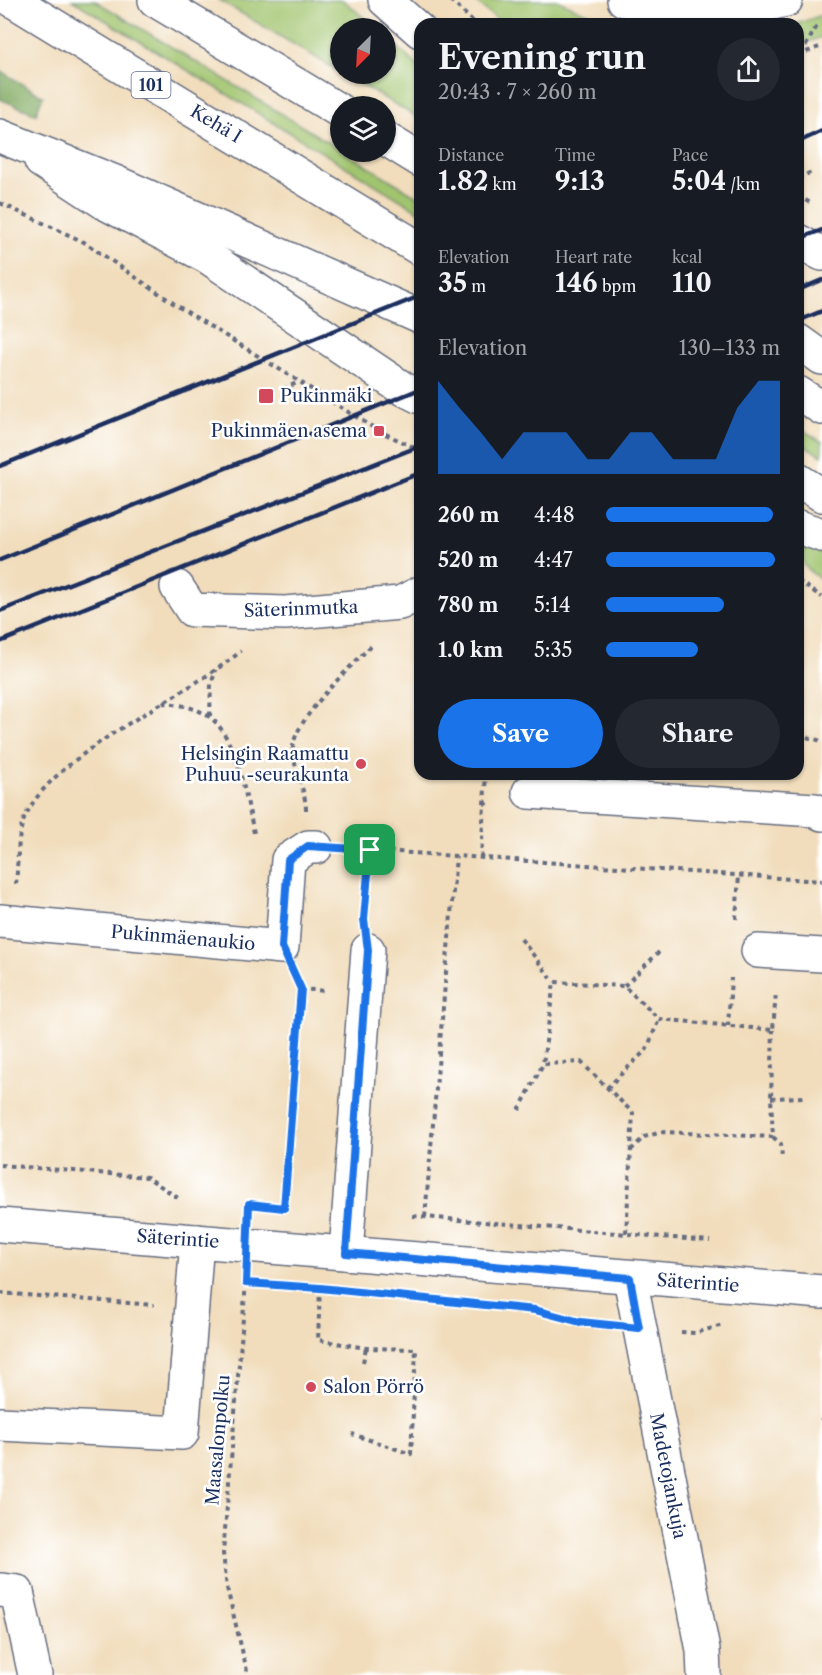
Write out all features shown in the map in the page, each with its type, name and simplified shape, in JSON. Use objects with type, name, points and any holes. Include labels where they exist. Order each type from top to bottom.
[{"type":"main road","name":"Kehä I","points":[[12,0],[414,245]]},
{"type":"main road","points":[[156,0],[330,105]]},
{"type":"main road","points":[[624,0],[710,14],[745,10],[786,0]]},
{"type":"main road","points":[[3,137],[115,182],[414,314]]},
{"type":"main road","points":[[3,137],[105,203],[208,257],[414,394]]},
{"type":"main road","points":[[396,145],[414,156]]},
{"type":"main road","points":[[804,244],[822,254]]},
{"type":"main road","points":[[804,345],[822,358]]},
{"type":"main road","points":[[804,397],[822,408]]},
{"type":"main road","points":[[804,484],[822,495]]},
{"type":"main road","points":[[804,529],[822,535]]},
{"type":"main road","name":"Säterinmutka","points":[[181,593],[192,610],[285,613],[410,598]]},
{"type":"main road","points":[[530,792],[815,810],[822,814]]},
{"type":"main road","name":"Pukinmäenaukio","points":[[6,922],[282,947],[288,860],[312,847]]},
{"type":"main road","points":[[346,1253],[368,950]]},
{"type":"main road","points":[[769,952],[822,955]]},
{"type":"main road","name":"Säterintie","points":[[0,1225],[822,1292]]},
{"type":"main road","points":[[0,1424],[182,1433],[197,1241]]},
{"type":"main road","name":"Madetojankuja","points":[[630,1278],[703,1650],[704,1675]]},
{"type":"main road","points":[[0,1590],[17,1592],[35,1675]]},
{"type":"path","points":[[450,0],[470,18]]},
{"type":"path","points":[[804,47],[822,18]]},
{"type":"path","points":[[804,53],[822,46]]},
{"type":"path","points":[[804,175],[812,172]]},
{"type":"path","points":[[0,203],[84,242],[179,307],[379,431],[414,447]]},
{"type":"path","points":[[283,389],[300,382]]},
{"type":"path","points":[[804,586],[822,597]]},
{"type":"path","points":[[410,598],[374,643],[328,688],[305,720],[293,746],[306,801],[312,847],[822,881]]},
{"type":"path","points":[[6,922],[22,825],[39,794],[81,756],[217,669],[285,613]]},
{"type":"path","points":[[210,716],[211,684],[217,669]]},
{"type":"path","points":[[163,703],[183,705],[210,716],[229,742],[240,773],[254,833]]},
{"type":"path","points":[[804,736],[822,741]]},
{"type":"path","points":[[481,858],[486,780]]},
{"type":"path","points":[[484,804],[530,792]]},
{"type":"path","points":[[368,950],[364,919],[370,850]]},
{"type":"path","points":[[425,1217],[456,856]]},
{"type":"path","points":[[519,1110],[543,1064],[554,982],[521,939]]},
{"type":"path","points":[[282,947],[301,989],[284,1208]]},
{"type":"path","points":[[624,986],[659,952]]},
{"type":"path","points":[[769,952],[773,1029],[771,1098],[773,1137]]},
{"type":"path","points":[[554,982],[624,986],[658,1019],[773,1029]]},
{"type":"path","points":[[301,989],[364,995]]},
{"type":"path","points":[[606,1088],[647,1049],[658,1019]]},
{"type":"path","points":[[543,1064],[581,1062],[633,1113],[626,1233]]},
{"type":"path","points":[[771,1098],[806,1097]]},
{"type":"path","points":[[631,1150],[644,1137],[662,1132],[773,1137],[781,1144],[782,1160]]},
{"type":"path","points":[[0,1165],[147,1177],[181,1200],[192,1201]]},
{"type":"path","points":[[272,1207],[348,1212]]},
{"type":"path","name":"Maasalonpolku","points":[[248,1245],[223,1553],[227,1587],[248,1675]]},
{"type":"path","points":[[0,1293],[192,1308],[246,1283],[256,1284]]},
{"type":"path","points":[[309,1287],[331,1289]]},
{"type":"path","points":[[320,1288],[318,1340],[366,1348],[416,1349],[411,1454],[352,1434]]},
{"type":"path","points":[[524,1309],[580,1322],[695,1333],[724,1324]]},
{"type":"path","points":[[363,1362],[366,1348]]},
{"type":"green space","points":[[72,0],[94,0],[330,143],[330,157]]},
{"type":"green space","points":[[219,0],[343,0],[364,18],[330,18],[330,66]]},
{"type":"green space","points":[[473,0],[557,0],[598,18],[496,18]]},
{"type":"green space","points":[[822,15],[822,37],[804,44],[804,21]]},
{"type":"green space","points":[[396,46],[414,63],[414,115],[396,105],[396,96],[381,96],[360,84],[396,84]]},
{"type":"green space","points":[[0,71],[43,96],[36,114],[0,99]]},
{"type":"green space","points":[[338,162],[361,162],[414,194],[414,208]]},
{"type":"green space","points":[[804,431],[822,442],[822,456],[804,446]]},
{"type":"green space","points":[[805,546],[822,554],[822,580],[805,566]]},
{"type":"railway","points":[[804,139],[822,131]]},
{"type":"railway","points":[[804,237],[822,230]]},
{"type":"railway","points":[[804,288],[822,280]]},
{"type":"railway","points":[[0,466],[414,298]]},
{"type":"railway","points":[[804,318],[822,311]]},
{"type":"railway","points":[[0,560],[414,391]]},
{"type":"railway","points":[[0,611],[414,448]]},
{"type":"railway","points":[[0,642],[414,475]]},
{"type":"place","name":"Pukinmäki","points":[[266,396]]},
{"type":"place","name":"Pukinmäen asema","points":[[379,431]]},
{"type":"place","name":"Helsingin Raamattu Puhuu -seurakunta","points":[[361,764]]},
{"type":"place","name":"Salon Pörrö","points":[[311,1387]]},
{"type":"route","points":[[308,846],[370,850],[364,919],[368,950],[348,1200],[346,1253],[630,1278],[639,1328],[580,1322],[535,1310],[320,1288],[246,1283],[249,1204],[284,1208],[301,989],[282,947],[288,860],[308,846]]}]
